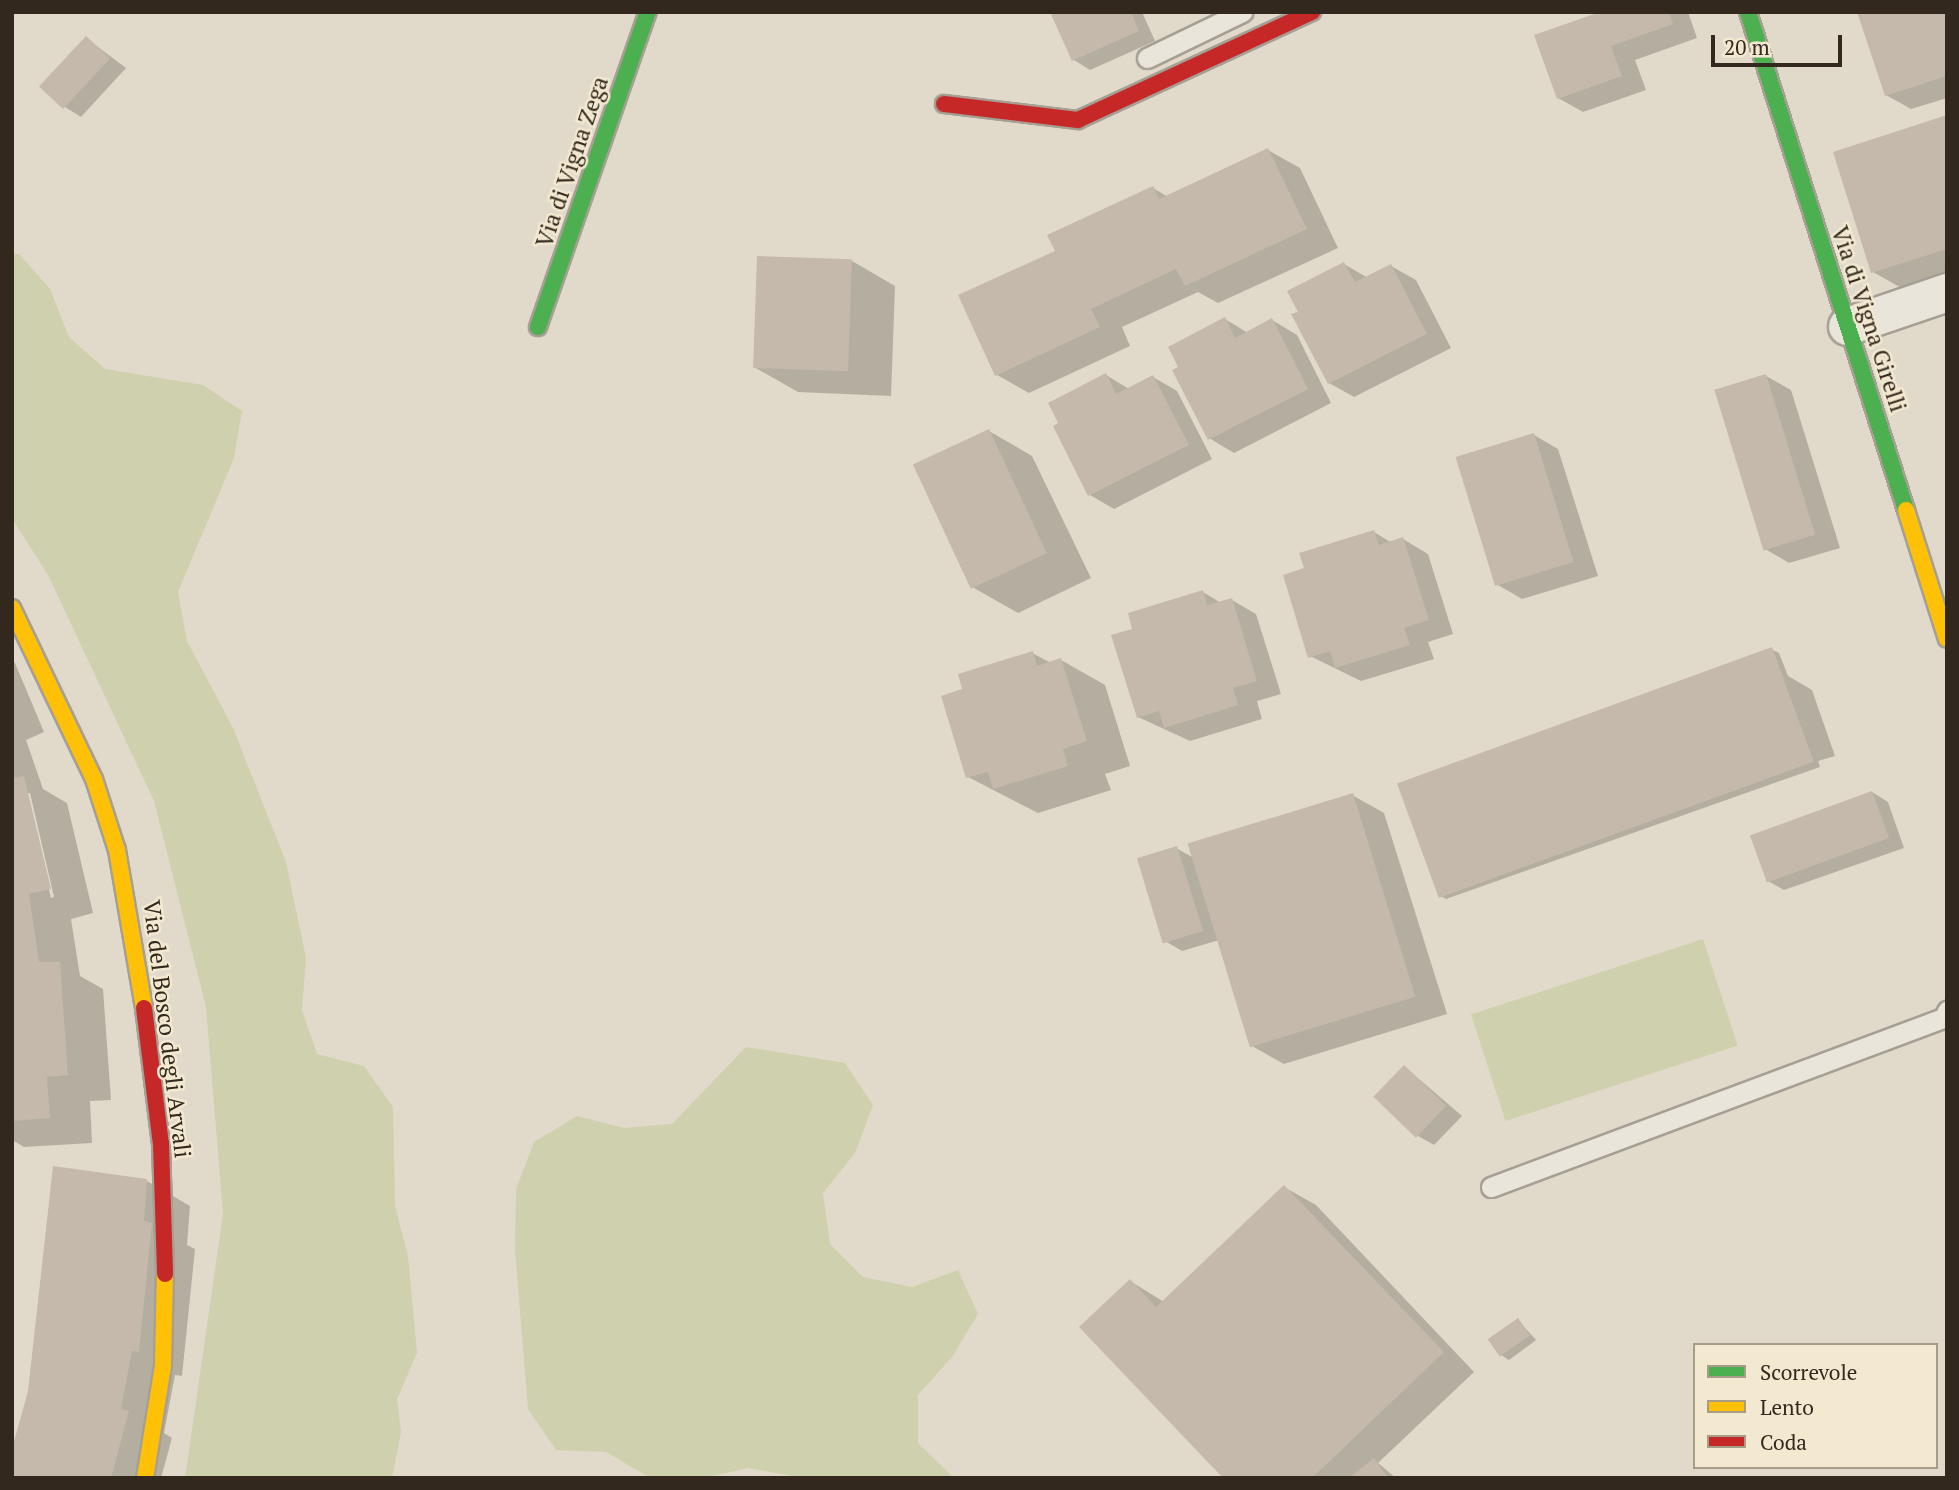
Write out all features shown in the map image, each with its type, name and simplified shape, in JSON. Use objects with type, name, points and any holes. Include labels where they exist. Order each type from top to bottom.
[{"type":"street","name":"Via di Vigna Zega","points":[[538,327],[648,12]]},
{"type":"street","points":[[944,104],[1078,120],[1312,12]]},
{"type":"street","name":"Via di Vigna Girelli","points":[[1748,12],[1947,639]]},
{"type":"street","points":[[1847,326],[1947,292]]},
{"type":"street","name":"Via del Bosco degli Arvali","points":[[12,608],[94,779],[120,862],[136,947],[161,1144],[166,1244],[162,1378],[145,1478]]},
{"type":"lane","points":[[1147,58],[1242,12]]},
{"type":"lane","points":[[1491,1187],[1944,1018],[1947,1011]]},
{"type":"green space","points":[[12,254],[19,254],[50,289],[69,337],[105,369],[203,385],[242,411],[234,458],[178,592],[187,641],[233,728],[286,862],[306,958],[302,1010],[317,1054],[364,1066],[393,1107],[395,1206],[408,1256],[417,1353],[397,1399],[401,1432],[392,1478],[185,1478],[223,1214],[206,1007],[154,801],[49,577],[12,518]]},
{"type":"green space","points":[[1703,939],[1738,1046],[1506,1121],[1471,1014]]},
{"type":"green space","points":[[746,1047],[845,1063],[873,1105],[855,1153],[823,1193],[830,1244],[863,1277],[912,1287],[958,1270],[978,1314],[952,1357],[918,1395],[918,1443],[954,1478],[803,1478],[748,1468],[704,1478],[647,1476],[606,1452],[556,1450],[528,1409],[515,1250],[516,1189],[534,1142],[577,1116],[624,1128],[672,1124]]},
{"type":"building","points":[[1050,12],[1131,12],[1139,31],[1072,61]]},
{"type":"building","points":[[1600,12],[1669,12],[1673,24],[1611,46],[1622,76],[1557,99],[1534,35]]},
{"type":"building","points":[[1857,12],[1947,12],[1947,76],[1885,96]]},
{"type":"building","points":[[86,36],[110,59],[63,109],[39,86]]},
{"type":"building","points":[[1947,115],[1947,249],[1871,273],[1833,152]]},
{"type":"building","points":[[1268,148],[1307,229],[1185,286],[1176,269],[1091,309],[1100,327],[995,376],[958,295],[1055,251],[1047,235],[1153,186],[1159,199]]},
{"type":"building","points":[[757,256],[852,259],[848,371],[753,368]]},
{"type":"building","points":[[1344,262],[1355,282],[1391,264],[1427,334],[1328,384],[1291,314],[1298,312],[1287,291]]},
{"type":"building","points":[[1225,317],[1235,338],[1272,318],[1308,389],[1208,440],[1172,370],[1178,367],[1168,347]]},
{"type":"building","points":[[1106,373],[1116,394],[1153,375],[1189,445],[1088,496],[1053,426],[1058,423],[1048,403]]},
{"type":"building","points":[[1766,374],[1815,535],[1763,550],[1714,390]]},
{"type":"building","points":[[989,429],[1047,553],[971,589],[913,464]]},
{"type":"building","points":[[1534,433],[1573,562],[1495,586],[1456,457]]},
{"type":"building","points":[[1374,530],[1379,545],[1403,537],[1429,620],[1404,628],[1410,645],[1335,668],[1330,651],[1308,658],[1283,575],[1304,568],[1299,553]]},
{"type":"building","points":[[1203,590],[1207,605],[1232,598],[1257,681],[1233,688],[1238,705],[1164,728],[1159,711],[1137,718],[1111,635],[1132,629],[1128,613]]},
{"type":"building","points":[[1772,647],[1814,762],[1439,898],[1397,783]]},
{"type":"building","points":[[1033,651],[1037,666],[1061,658],[1087,741],[1063,749],[1068,766],[993,789],[988,772],[966,778],[941,696],[962,689],[958,674]]},
{"type":"building","points":[[24,776],[51,889],[29,894],[39,962],[60,962],[68,1075],[47,1077],[50,1118],[12,1121],[12,778]]},
{"type":"building","points":[[1872,791],[1889,838],[1767,882],[1750,835]]},
{"type":"building","points":[[1353,793],[1415,997],[1250,1047],[1188,844]]},
{"type":"building","points":[[1177,846],[1203,931],[1163,943],[1137,858]]},
{"type":"building","points":[[1404,1065],[1446,1106],[1416,1138],[1373,1097]]},
{"type":"building","points":[[53,1166],[147,1179],[144,1221],[152,1223],[139,1352],[132,1351],[121,1409],[129,1411],[111,1478],[12,1478],[12,1449],[28,1391]]},
{"type":"building","points":[[1284,1185],[1444,1352],[1312,1478],[1223,1478],[1079,1327],[1130,1279],[1156,1307]]},
{"type":"building","points":[[1518,1318],[1530,1335],[1500,1356],[1488,1339]]},
{"type":"building","points":[[1374,1458],[1388,1478],[1349,1478]]},
{"type":"traffic: fast","points":[[538,327],[648,12]]},
{"type":"traffic: fast","points":[[1748,12],[1906,510]]},
{"type":"traffic: slow","points":[[1906,510],[1947,639]]},
{"type":"traffic: slow","points":[[12,608],[94,779],[117,850],[144,1008]]},
{"type":"traffic: slow","points":[[145,1478],[163,1366],[165,1274]]},
{"type":"traffic: jam","points":[[944,104],[1078,120],[1312,12]]},
{"type":"traffic: jam","points":[[144,1008],[161,1144],[165,1274]]}]
